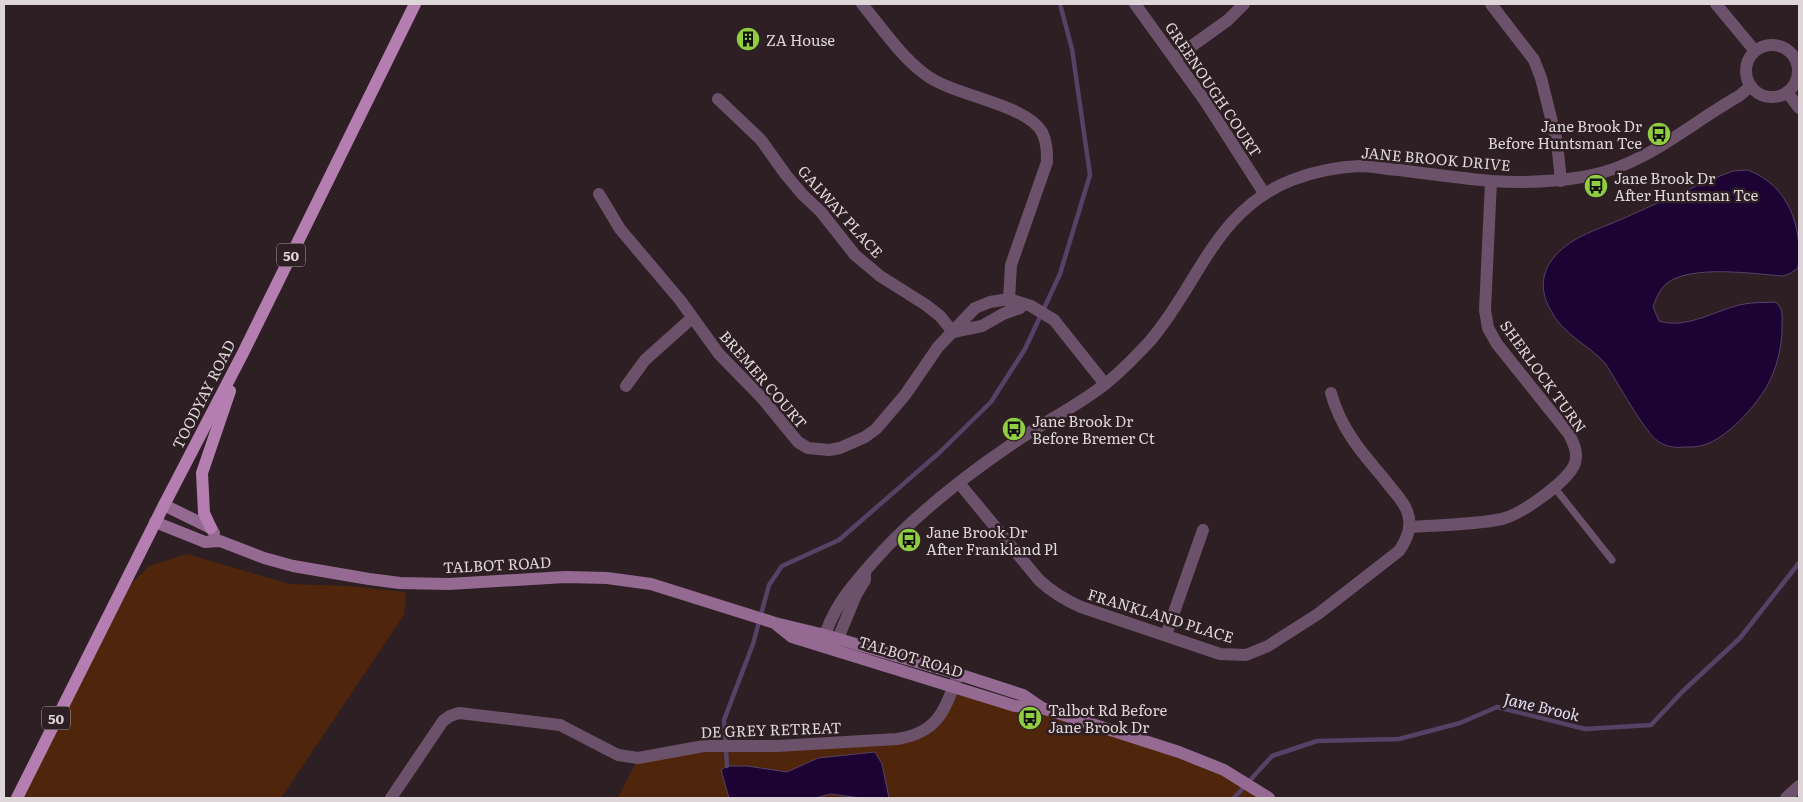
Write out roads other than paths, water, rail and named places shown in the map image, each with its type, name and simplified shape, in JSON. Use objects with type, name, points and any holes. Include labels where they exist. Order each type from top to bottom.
[{"type":"main road","name":"TOODYAY ROAD","points":[[17,798],[155,522],[243,353],[415,4]]},
{"type":"main road","points":[[220,541],[204,513],[202,473],[243,353]]},
{"type":"main road","points":[[164,505],[211,528]]},
{"type":"main road","name":"TALBOT ROAD","points":[[155,522],[205,542],[220,541],[264,558],[293,566],[400,583],[449,584],[565,576],[607,578],[651,584],[775,624],[792,636],[829,642],[958,674],[1023,695],[1042,708]]},
{"type":"main road","name":"TALBOT ROAD","points":[[829,642],[954,687],[1015,706],[1042,708],[1179,752],[1224,770],[1269,798]]},
{"type":"street","points":[[862,4],[910,61],[927,76],[952,89],[1013,110],[1029,119],[1041,131],[1047,150],[1047,162],[1012,260],[1010,304]]},
{"type":"street","name":"GREENOUGH COURT","points":[[1135,4],[1219,121],[1264,193]]},
{"type":"street","points":[[1174,58],[1228,20],[1244,4]]},
{"type":"street","points":[[1491,4],[1534,60],[1541,78],[1557,142],[1562,180]]},
{"type":"street","points":[[1716,4],[1755,51]]},
{"type":"street","points":[[1771,45],[1780,47],[1796,56],[1798,72],[1796,80],[1787,92],[1780,96],[1764,96],[1756,92],[1751,86],[1746,72],[1746,64],[1755,51],[1771,45]]},
{"type":"street","name":"JANE BROOK DRIVE","points":[[829,642],[866,580],[865,570],[906,528],[960,483],[1010,446],[1105,384],[1132,360],[1169,315],[1222,232],[1242,211],[1264,193],[1290,180],[1312,173],[1336,168],[1361,166],[1492,181],[1527,182],[1591,176],[1616,169],[1664,146],[1751,86]]},
{"type":"street","points":[[1787,92],[1799,108]]},
{"type":"street","name":"GALWAY PLACE","points":[[718,99],[761,140],[786,175],[821,212],[855,254],[880,276],[940,316],[953,332]]},
{"type":"street","name":"SHERLOCK TURN","points":[[1409,527],[1492,521],[1511,516],[1529,506],[1554,487],[1567,476],[1574,465],[1576,455],[1575,444],[1569,434],[1497,344],[1488,328],[1486,320],[1492,181]]},
{"type":"street","name":"BREMER COURT","points":[[598,194],[620,229],[680,300],[719,354],[762,398],[798,442],[808,448],[829,450],[840,448],[865,437],[876,429],[905,395],[938,347],[975,308],[990,302],[1031,306],[1054,320],[1105,384]]},
{"type":"street","name":"BREMER COURT","points":[[953,332],[982,326],[1010,304]]},
{"type":"street","points":[[626,386],[645,360],[692,318]]},
{"type":"street","points":[[1331,393],[1342,424],[1351,440],[1401,500],[1408,512],[1409,527]]},
{"type":"street","name":"FRANKLAND PLACE","points":[[960,483],[1028,567],[1051,591],[1081,607],[1220,654],[1246,655],[1257,652],[1318,614],[1400,551],[1408,538],[1409,527]]},
{"type":"street","points":[[1166,635],[1203,530]]},
{"type":"street","name":"DE GREY RETREAT","points":[[391,798],[443,721],[459,713],[560,725],[609,750],[628,757],[638,758],[714,745],[776,746],[911,737],[922,733],[933,725],[942,714],[958,674]]},
{"type":"street","points":[[1786,798],[1799,786]]},
{"type":"lane","points":[[1554,487],[1612,560]]},
{"type":"waterway","points":[[727,766],[724,720],[753,644],[769,585],[782,566],[839,540],[939,453],[991,402],[1025,349],[1060,274],[1090,175],[1072,49],[1060,4]]},
{"type":"waterway","name":"Jane Brook","points":[[1234,798],[1272,756],[1317,741],[1399,739],[1460,723],[1497,707],[1585,729],[1651,725],[1683,691],[1740,638],[1799,563]]},
{"type":"place","name":"ZA House","points":[[748,39]]},
{"type":"place","name":"Jane Brook Dr Before Huntsman Tce","points":[[1659,134]]},
{"type":"place","name":"Jane Brook Dr After Huntsman Tce","points":[[1596,186]]},
{"type":"place","name":"Jane Brook Dr Before Bremer Ct","points":[[1014,429]]},
{"type":"place","name":"Jane Brook Dr After Frankland Pl","points":[[909,540]]},
{"type":"place","name":"Talbot Rd Before Jane Brook Dr","points":[[1030,718]]}]
